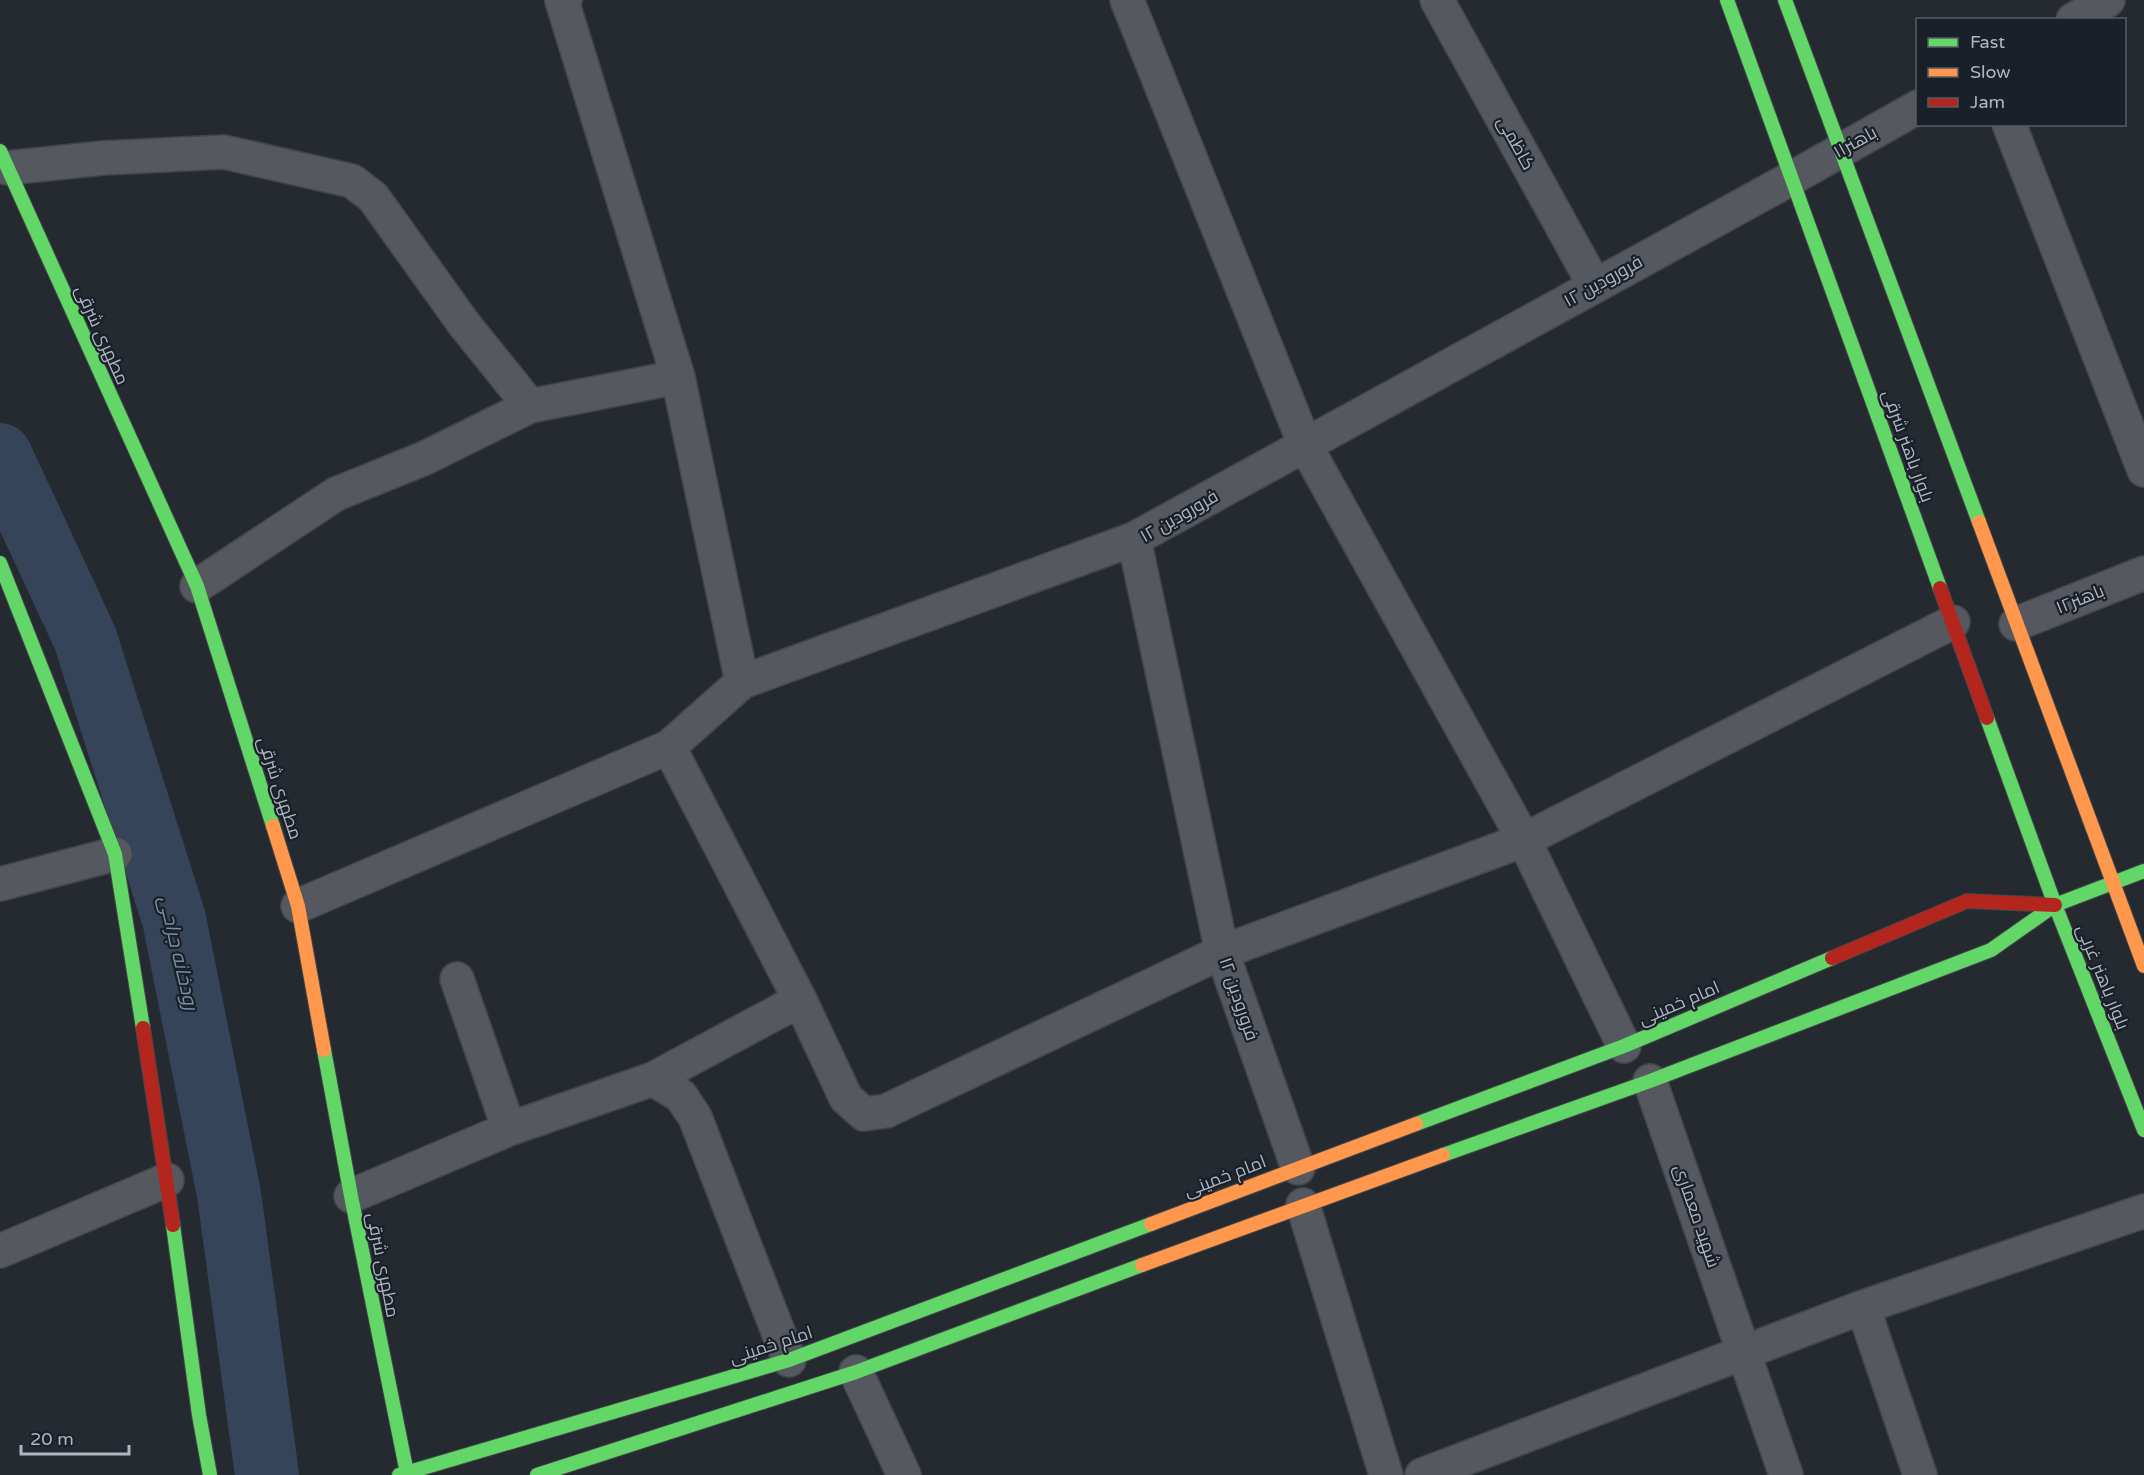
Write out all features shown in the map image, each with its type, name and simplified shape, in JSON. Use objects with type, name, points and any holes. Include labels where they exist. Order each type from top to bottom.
[{"type":"main road","name":"بلوار باهنر شرقی","points":[[1727,0],[2055,905]]},
{"type":"main road","points":[[1785,0],[2144,966]]},
{"type":"main road","name":"مطهری شرقی","points":[[3,160],[196,586],[298,906],[403,1474]]},
{"type":"main road","points":[[0,563],[115,854],[167,1180],[199,1415],[210,1475]]},
{"type":"main road","name":"امام خمینی","points":[[537,1475],[856,1372],[1303,1205],[1650,1081],[1991,950],[2055,905],[2144,871]]},
{"type":"main road","name":"امام خمینی","points":[[403,1474],[789,1360],[1624,1046],[1967,901],[2055,905]]},
{"type":"main road","name":"بلوار باهنر غربی","points":[[2055,905],[2144,1130]]},
{"type":"street","points":[[563,0],[678,377],[742,682]]},
{"type":"street","points":[[1127,0],[1305,445],[1524,840],[1624,1046]]},
{"type":"street","name":"کاظمی","points":[[1437,0],[1595,286]]},
{"type":"street","points":[[2076,18],[2108,0]]},
{"type":"street","name":"باهنر۱۱","points":[[1792,178],[1916,108]]},
{"type":"street","points":[[2010,126],[2144,470]]},
{"type":"street","points":[[3,160],[224,152],[352,181],[373,197],[464,324],[531,406]]},
{"type":"street","name":"۱۲ فرورودین","points":[[1298,1168],[1222,952],[1134,539],[1792,178]]},
{"type":"street","points":[[196,586],[336,494],[425,458],[531,406],[678,377]]},
{"type":"street","points":[[298,906],[669,747],[742,682],[1134,539]]},
{"type":"street","name":"باهنر۱۲","points":[[2016,624],[2144,573]]},
{"type":"street","points":[[669,747],[800,1000],[846,1098],[864,1114],[886,1111],[1222,952],[1524,840],[1953,622]]},
{"type":"street","points":[[0,884],[115,854]]},
{"type":"street","points":[[457,979],[509,1130]]},
{"type":"street","points":[[351,1196],[509,1130],[653,1079],[800,1000]]},
{"type":"street","points":[[653,1079],[681,1096],[695,1117],[789,1360]]},
{"type":"street","name":"شهید معماری","points":[[1650,1081],[1786,1475]]},
{"type":"street","points":[[0,1251],[167,1180]]},
{"type":"street","points":[[1303,1205],[1386,1475]]},
{"type":"street","points":[[1422,1475],[1863,1307],[2144,1210]]},
{"type":"street","points":[[1863,1307],[1920,1475]]},
{"type":"street","points":[[856,1372],[904,1475]]},
{"type":"waterway","name":"رودخانه جراحی","points":[[0,455],[85,638],[174,919],[229,1194],[267,1475]]},
{"type":"traffic: fast","points":[[1727,0],[1940,588]]},
{"type":"traffic: fast","points":[[1785,0],[1979,522]]},
{"type":"traffic: fast","points":[[0,151],[197,586],[273,826]]},
{"type":"traffic: fast","points":[[0,563],[115,854],[143,1028]]},
{"type":"traffic: fast","points":[[1987,718],[2055,905],[2144,1130]]},
{"type":"traffic: fast","points":[[1443,1155],[1650,1081],[1991,950],[2055,905],[2144,871]]},
{"type":"traffic: fast","points":[[1416,1124],[1624,1046],[1832,958]]},
{"type":"traffic: fast","points":[[324,1050],[407,1473]]},
{"type":"traffic: fast","points":[[399,1475],[789,1360],[1151,1224]]},
{"type":"traffic: fast","points":[[173,1225],[199,1415],[210,1475]]},
{"type":"traffic: fast","points":[[537,1475],[856,1372],[1142,1265]]},
{"type":"traffic: slow","points":[[1979,522],[2144,966]]},
{"type":"traffic: slow","points":[[273,826],[298,906],[324,1050]]},
{"type":"traffic: slow","points":[[1151,1224],[1416,1124]]},
{"type":"traffic: slow","points":[[1142,1265],[1443,1155]]},
{"type":"traffic: jam","points":[[1940,588],[1987,718]]},
{"type":"traffic: jam","points":[[1832,958],[1967,901],[2055,905]]},
{"type":"traffic: jam","points":[[143,1028],[173,1225]]}]
